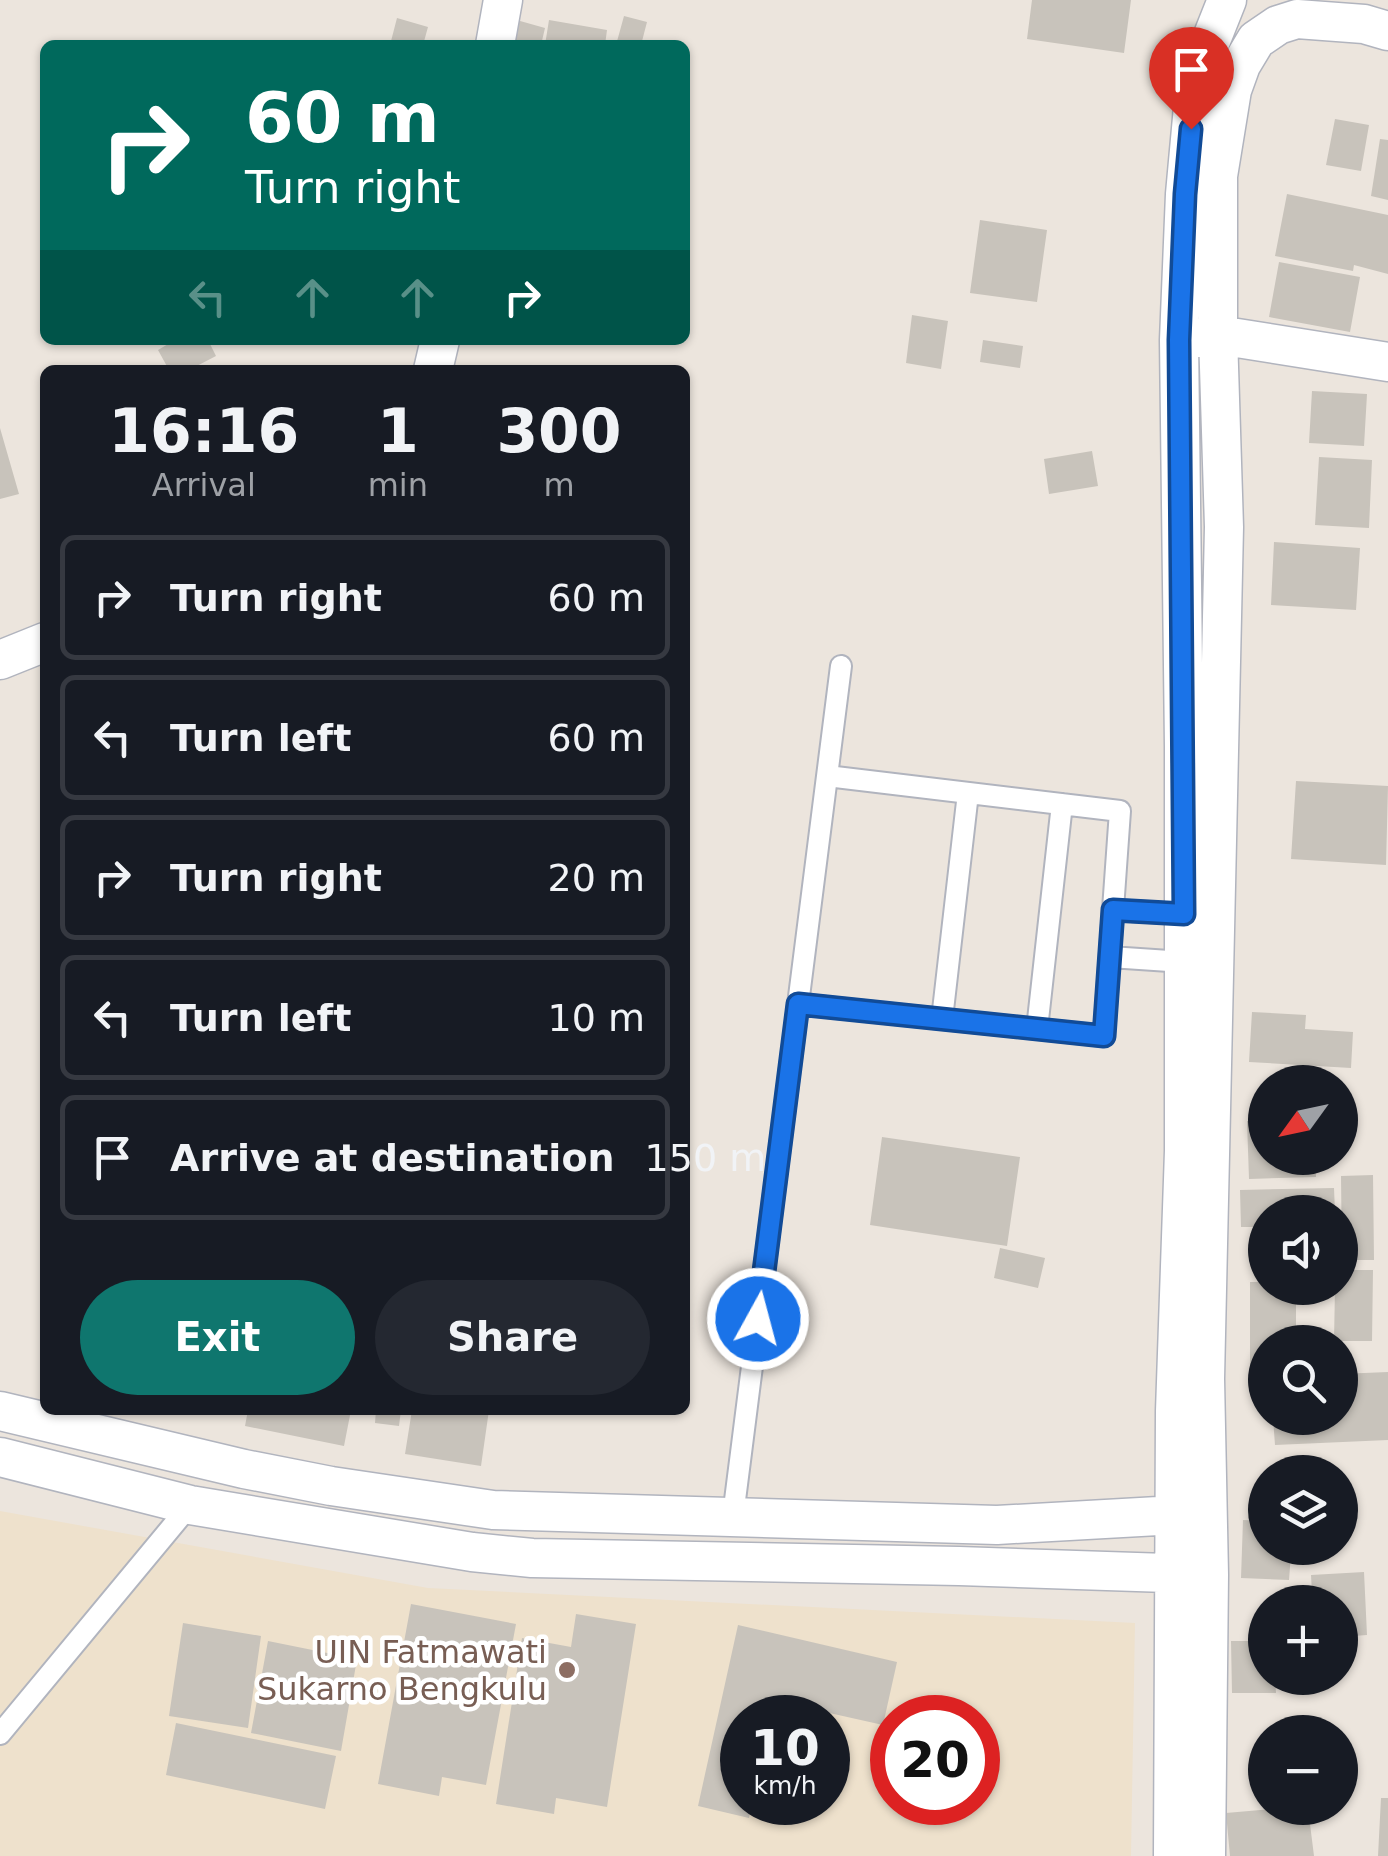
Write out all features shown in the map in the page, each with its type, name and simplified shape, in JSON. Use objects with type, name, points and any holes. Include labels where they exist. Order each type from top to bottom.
[{"type":"street","points":[[496,40],[504,0]]},
{"type":"street","points":[[1174,1856],[1205,1379],[1184,1151],[1179,340],[1194,96],[1202,63],[1228,0]]},
{"type":"street","points":[[1206,1856],[1192,1574],[1176,1515],[1195,1238],[1224,526],[1218,176],[1227,115],[1241,65],[1267,30],[1297,18],[1364,24],[1388,31]]},
{"type":"street","points":[[1179,340],[1218,335],[1388,362]]},
{"type":"street","points":[[0,660],[40,644]]},
{"type":"street","points":[[0,1411],[244,1469],[493,1510],[996,1524],[1176,1515]]},
{"type":"street","points":[[0,1457],[190,1506],[472,1552],[532,1558],[1192,1574]]},
{"type":"street","points":[[959,1566],[960,1523]]},
{"type":"lane","points":[[733,1516],[840,666]]},
{"type":"lane","points":[[798,1004],[1104,1036],[1120,811],[827,776]]},
{"type":"lane","points":[[942,1019],[968,793]]},
{"type":"lane","points":[[1037,1029],[1062,804]]},
{"type":"lane","points":[[1113,910],[1184,914]]},
{"type":"lane","points":[[1110,958],[1184,962]]},
{"type":"lane","points":[[0,1734],[190,1506]]},
{"type":"shaded area","name":"UIN Fatmawati Sukarno Bengkulu","points":[[0,1511],[428,1588],[1135,1623],[1131,1856],[0,1856]]},
{"type":"building","points":[[1032,0],[1131,0],[1124,53],[1027,39]]},
{"type":"building","points":[[624,16],[647,22],[642,40],[617,40]]},
{"type":"building","points":[[397,18],[428,27],[424,40],[391,40]]},
{"type":"building","points":[[513,19],[545,28],[542,40],[508,40]]},
{"type":"building","points":[[549,20],[607,30],[606,40],[546,40]]},
{"type":"building","points":[[1335,119],[1369,125],[1361,171],[1326,165]]},
{"type":"building","points":[[1380,139],[1388,140],[1388,200],[1371,196]]},
{"type":"building","points":[[1287,194],[1388,215],[1388,274],[1354,265],[1353,271],[1275,256]]},
{"type":"building","points":[[980,220],[1047,230],[1037,302],[970,293]]},
{"type":"building","points":[[1279,262],[1360,277],[1350,332],[1269,317]]},
{"type":"building","points":[[912,315],[948,321],[941,369],[906,363]]},
{"type":"building","points":[[983,340],[1023,346],[1020,368],[980,362]]},
{"type":"building","points":[[166,345],[210,345],[216,356],[199,365],[166,365],[158,350]]},
{"type":"building","points":[[1312,391],[1367,394],[1364,446],[1309,443]]},
{"type":"building","points":[[0,428],[19,494],[0,499]]},
{"type":"building","points":[[1092,451],[1098,486],[1049,494],[1044,459]]},
{"type":"building","points":[[1319,457],[1372,460],[1369,528],[1315,525]]},
{"type":"building","points":[[1274,542],[1360,548],[1356,610],[1271,605]]},
{"type":"building","points":[[1296,781],[1388,786],[1386,865],[1291,859]]},
{"type":"building","points":[[1252,1012],[1306,1015],[1305,1029],[1353,1032],[1351,1065],[1249,1062]]},
{"type":"building","points":[[882,1137],[1020,1157],[1007,1246],[870,1225]]},
{"type":"building","points":[[1249,1175],[1316,1177],[1249,1179]]},
{"type":"building","points":[[1373,1175],[1374,1260],[1358,1260],[1358,1195],[1341,1195],[1341,1176]]},
{"type":"building","points":[[1334,1188],[1334,1195],[1248,1195],[1248,1227],[1241,1227],[1240,1190]]},
{"type":"building","points":[[1000,1248],[1045,1258],[1038,1288],[994,1278]]},
{"type":"building","points":[[1358,1270],[1373,1270],[1372,1341],[1358,1341],[1358,1325],[1334,1325],[1335,1305],[1358,1305]]},
{"type":"building","points":[[1250,1305],[1296,1305],[1296,1325],[1250,1325]]},
{"type":"building","points":[[1388,1372],[1388,1440],[1275,1445],[1274,1435],[1358,1435],[1358,1373]]},
{"type":"building","points":[[247,1415],[350,1415],[344,1446],[245,1426]]},
{"type":"building","points":[[376,1415],[400,1415],[399,1426],[375,1423]]},
{"type":"building","points":[[411,1415],[488,1415],[481,1466],[405,1454]]},
{"type":"building","points":[[1243,1520],[1248,1520],[1248,1565],[1290,1565],[1289,1580],[1241,1578]]},
{"type":"building","points":[[1364,1572],[1367,1635],[1358,1636],[1358,1585],[1312,1585],[1311,1575]]},
{"type":"building","points":[[411,1604],[516,1624],[486,1785],[442,1777],[439,1796],[378,1784]]},
{"type":"building","points":[[576,1614],[636,1624],[607,1807],[556,1798],[554,1814],[496,1804],[522,1638],[571,1647]]},
{"type":"building","points":[[183,1623],[261,1636],[248,1728],[169,1716]]},
{"type":"building","points":[[738,1625],[897,1662],[890,1695],[870,1695],[870,1722],[850,1718],[850,1695],[723,1695]]},
{"type":"building","points":[[268,1641],[357,1659],[341,1751],[251,1733]]},
{"type":"building","points":[[1231,1641],[1248,1641],[1248,1693],[1232,1693]]},
{"type":"building","points":[[720,1706],[720,1811],[698,1806]]},
{"type":"building","points":[[176,1723],[336,1756],[325,1809],[166,1775]]},
{"type":"building","points":[[1381,1798],[1388,1798],[1388,1856],[1378,1856]]},
{"type":"building","points":[[1248,1811],[1248,1825],[1310,1825],[1314,1856],[1230,1856],[1226,1813]]},
{"type":"place","name":"UIN Fatmawati Sukarno Bengkulu","points":[[567,1670]]},
{"type":"route","points":[[758,1319],[798,1004],[1104,1036],[1113,910],[1184,914],[1179,340],[1191,129]]}]
